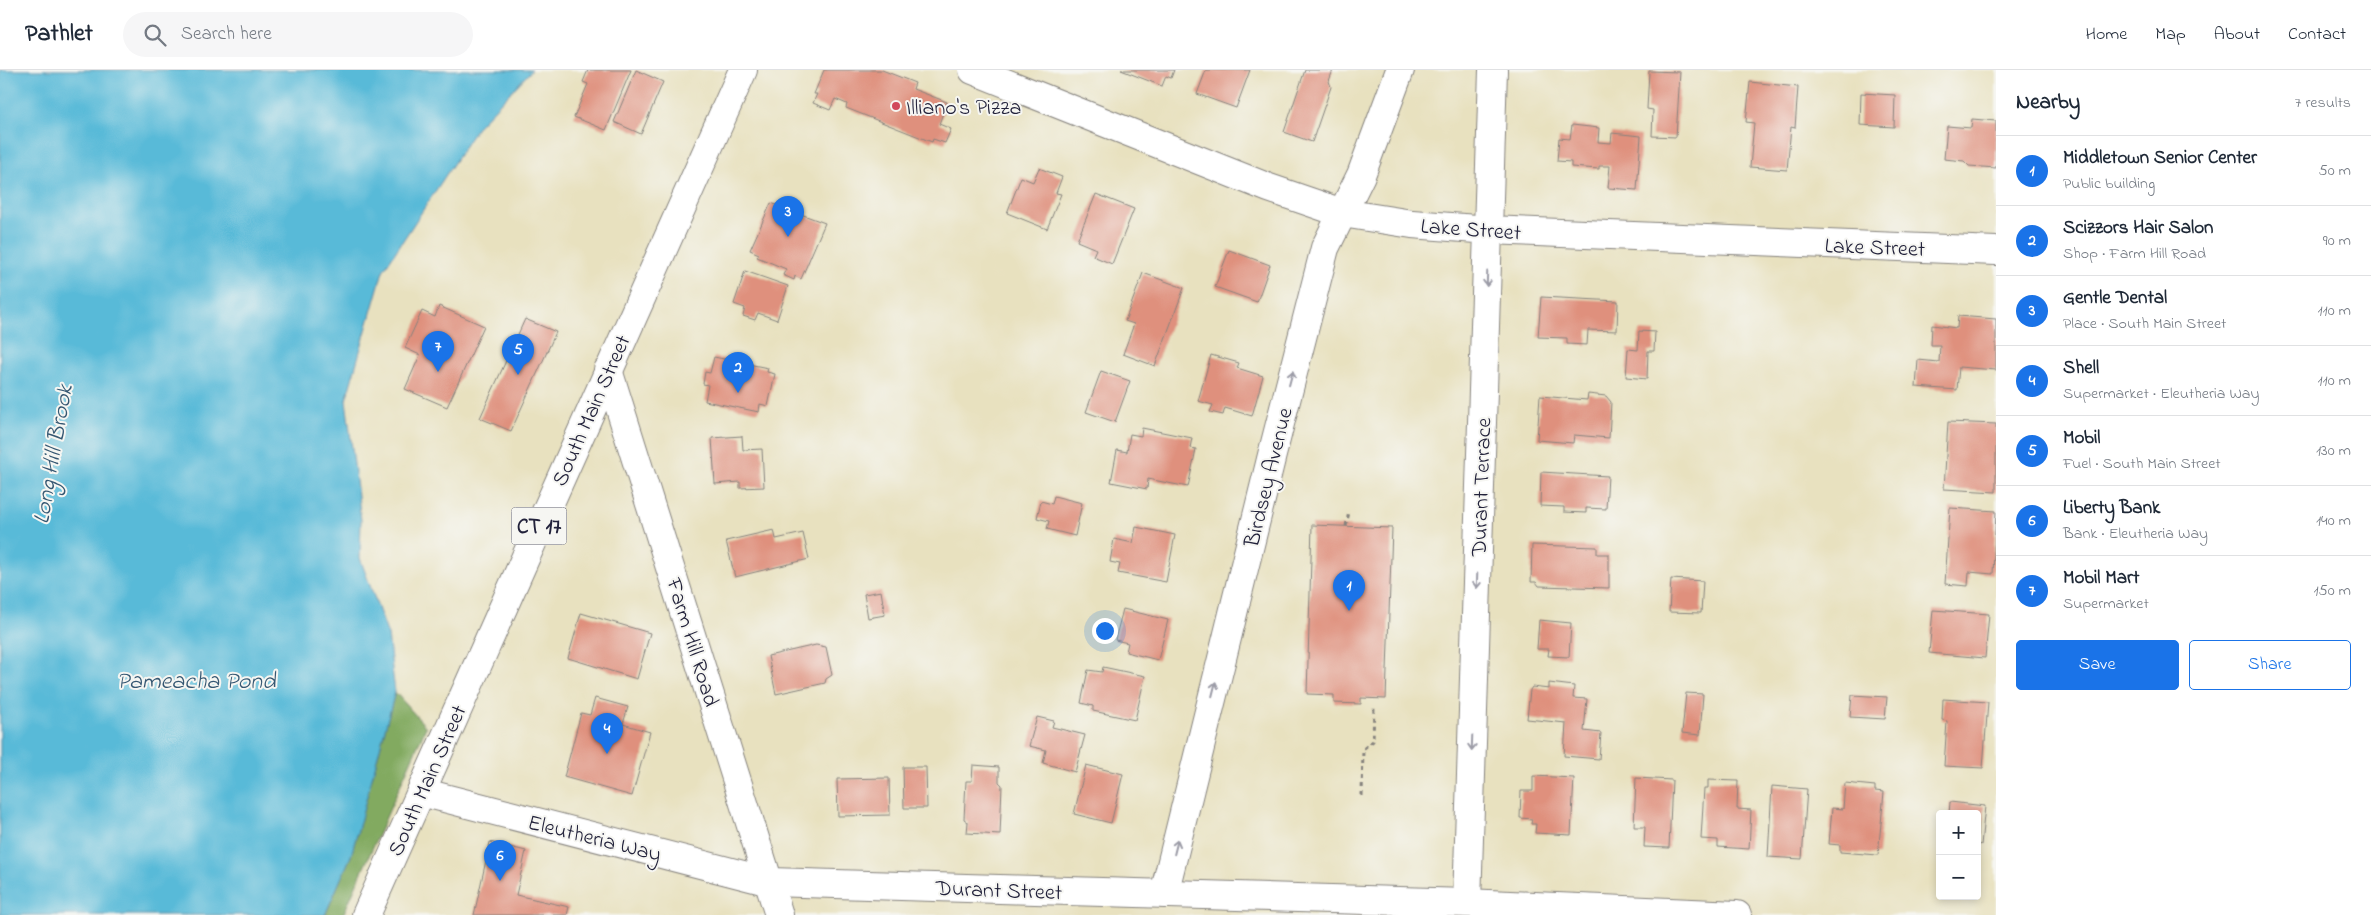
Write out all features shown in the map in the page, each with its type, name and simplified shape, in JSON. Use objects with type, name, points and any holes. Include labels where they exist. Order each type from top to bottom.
[{"type":"street","name":"South Main Street","points":[[366,915],[743,70]]},
{"type":"street","name":"Lake Street","points":[[973,70],[1269,188],[1342,213],[1412,224],[1489,230],[1996,251]]},
{"type":"street","name":"Birdsey Avenue","points":[[1164,894],[1272,455],[1323,257],[1361,175],[1400,70]]},
{"type":"street","name":"Durant Terrace","points":[[1467,904],[1494,70]]},
{"type":"street","name":"Farm Hill Road","points":[[608,370],[779,915]]},
{"type":"street","name":"Eleutheria Way","points":[[421,792],[770,882]]},
{"type":"street","name":"Durant Street","points":[[770,882],[1467,904],[1737,915]]},
{"type":"path","points":[[1346,526],[1349,512]]},
{"type":"path","points":[[1362,796],[1363,749],[1373,741],[1374,706]]},
{"type":"green space","points":[[395,692],[426,727],[343,915],[325,915],[351,856]]},
{"type":"water","name":"Pameacha Pond","points":[[0,70],[532,70],[478,126],[383,271],[346,400],[361,520],[360,558],[388,635],[395,692],[351,856],[325,915],[0,915]]},
{"type":"building","points":[[588,70],[631,70],[606,130],[574,117],[588,84],[583,82]]},
{"type":"building","points":[[636,70],[663,82],[641,134],[614,122]]},
{"type":"building","name":"Illiano's Pizza","points":[[824,70],[882,70],[915,83],[913,89],[947,102],[939,124],[951,129],[945,143],[933,139],[932,142],[846,108],[847,104],[835,99],[830,110],[813,103],[817,94],[814,94]]},
{"type":"building","points":[[1121,70],[1174,70],[1171,78],[1166,76],[1162,86]]},
{"type":"building","points":[[1206,70],[1250,70],[1236,108],[1197,94]]},
{"type":"building","points":[[1305,70],[1333,70],[1329,81],[1331,87],[1312,142],[1284,132]]},
{"type":"building","points":[[1649,71],[1680,72],[1676,137],[1652,136],[1653,110],[1647,109]]},
{"type":"building","points":[[1750,82],[1798,87],[1795,128],[1791,127],[1787,170],[1750,167],[1754,123],[1746,122]]},
{"type":"building","points":[[1861,93],[1895,95],[1894,127],[1860,125]]},
{"type":"building","points":[[1972,119],[1996,121],[1996,168],[1969,166],[1964,161],[1944,159],[1947,126],[1971,128]]},
{"type":"building","points":[[1572,125],[1599,128],[1598,142],[1611,143],[1612,133],[1641,136],[1637,190],[1608,188],[1610,166],[1599,166],[1599,169],[1571,167],[1571,162],[1557,161],[1559,138],[1570,139]]},
{"type":"building","points":[[1039,168],[1062,177],[1056,193],[1061,194],[1047,229],[1007,213],[1021,177],[1033,182]]},
{"type":"building","points":[[1096,194],[1134,209],[1112,264],[1093,256],[1096,249],[1077,241]]},
{"type":"building","points":[[771,203],[825,223],[801,279],[795,276],[794,280],[783,275],[786,269],[757,257],[759,254],[750,250]]},
{"type":"building","points":[[1229,250],[1270,265],[1257,302],[1215,287]]},
{"type":"building","points":[[745,271],[788,286],[777,320],[758,313],[755,320],[743,316],[745,308],[734,304]]},
{"type":"building","points":[[1143,273],[1184,288],[1155,366],[1123,354],[1134,324],[1125,321]]},
{"type":"building","points":[[1541,297],[1618,301],[1617,331],[1588,330],[1587,345],[1567,344],[1567,338],[1538,337]]},
{"type":"building","points":[[439,306],[484,326],[447,407],[405,389],[420,355],[405,348],[422,311],[435,317]]},
{"type":"building","points":[[1958,316],[1996,319],[1996,370],[1959,367],[1957,390],[1916,387],[1918,360],[1939,362],[1940,345],[1931,345],[1932,325],[1957,328]]},
{"type":"building","points":[[525,319],[556,332],[511,431],[480,418]]},
{"type":"building","points":[[1639,331],[1655,332],[1654,351],[1648,351],[1647,379],[1626,377],[1628,349],[1638,350]]},
{"type":"building","points":[[1211,355],[1239,363],[1237,368],[1263,376],[1252,416],[1225,408],[1223,415],[1210,412],[1213,405],[1198,401]]},
{"type":"building","points":[[714,357],[768,368],[767,372],[775,374],[768,406],[760,404],[759,412],[705,401],[708,385],[703,384],[705,372],[710,373]]},
{"type":"building","points":[[1101,371],[1130,381],[1115,422],[1086,412]]},
{"type":"building","points":[[1588,394],[1606,396],[1611,402],[1609,438],[1574,435],[1573,443],[1537,440],[1540,396],[1587,400]]},
{"type":"building","points":[[1948,422],[1996,424],[1996,492],[1944,489]]},
{"type":"building","points":[[1142,428],[1192,438],[1190,448],[1196,449],[1188,487],[1148,479],[1147,489],[1111,482],[1117,450],[1127,452],[1130,434],[1141,436]]},
{"type":"building","points":[[742,436],[743,450],[762,449],[764,487],[740,488],[740,482],[715,484],[712,438]]},
{"type":"building","points":[[1541,472],[1608,476],[1606,509],[1586,508],[1586,513],[1564,512],[1564,507],[1540,506]]},
{"type":"building","points":[[1054,496],[1082,503],[1075,536],[1047,529],[1049,521],[1037,518],[1041,501],[1052,504]]},
{"type":"building","points":[[1950,508],[1996,511],[1993,574],[1969,572],[1968,586],[1945,584]]},
{"type":"building","points":[[1312,525],[1392,528],[1386,699],[1361,698],[1361,704],[1334,703],[1334,695],[1307,694]]},
{"type":"building","points":[[1136,527],[1175,535],[1166,582],[1118,573],[1120,564],[1110,562],[1114,539],[1133,543]]},
{"type":"building","points":[[774,530],[776,539],[803,533],[809,559],[735,577],[726,541]]},
{"type":"building","points":[[1532,545],[1597,547],[1597,554],[1609,554],[1609,588],[1539,586],[1536,582],[1531,582]]},
{"type":"building","points":[[1671,579],[1703,581],[1701,613],[1669,612]]},
{"type":"building","points":[[881,591],[885,615],[868,618],[864,594]]},
{"type":"building","points":[[1123,609],[1168,620],[1158,660],[1126,652],[1128,643],[1115,640]]},
{"type":"building","points":[[1933,610],[1989,614],[1985,658],[1929,653]]},
{"type":"building","points":[[581,613],[650,633],[637,679],[568,658]]},
{"type":"building","points":[[1539,620],[1571,623],[1569,657],[1548,656],[1549,649],[1537,649]]},
{"type":"building","points":[[816,645],[826,647],[832,675],[826,679],[825,683],[776,694],[768,656]]},
{"type":"building","points":[[1103,667],[1145,676],[1135,720],[1093,711],[1093,706],[1081,703],[1088,670],[1102,672]]},
{"type":"building","points":[[1549,683],[1574,686],[1573,698],[1587,699],[1584,731],[1601,733],[1599,759],[1564,756],[1566,723],[1527,719],[1530,690],[1532,687],[1549,689]]},
{"type":"building","points":[[1686,693],[1703,694],[1700,735],[1682,733]]},
{"type":"building","points":[[1852,695],[1887,697],[1885,719],[1850,717]]},
{"type":"building","points":[[595,698],[628,707],[623,724],[650,732],[632,796],[564,777],[581,713],[590,715]]},
{"type":"building","points":[[1943,699],[1988,702],[1983,768],[1944,766],[1947,721],[1942,720]]},
{"type":"building","points":[[1037,717],[1054,721],[1052,727],[1085,735],[1075,772],[1043,763],[1046,750],[1029,746]]},
{"type":"building","points":[[973,765],[999,767],[999,782],[1002,785],[1000,835],[967,833],[968,822],[964,819],[966,781],[972,781]]},
{"type":"building","points":[[1086,765],[1123,774],[1111,823],[1074,814]]},
{"type":"building","points":[[903,767],[926,767],[927,808],[904,808]]},
{"type":"building","points":[[1533,776],[1574,778],[1571,835],[1535,833],[1536,824],[1531,824],[1532,819],[1520,818],[1521,791],[1533,791]]},
{"type":"building","points":[[889,778],[890,815],[838,816],[837,779]]},
{"type":"building","points":[[1636,778],[1672,780],[1669,848],[1644,847],[1645,827],[1634,827]]},
{"type":"building","points":[[1708,780],[1738,781],[1737,809],[1751,810],[1749,849],[1718,847],[1718,840],[1701,839],[1704,788],[1708,788]]},
{"type":"building","points":[[1845,783],[1875,786],[1875,791],[1884,792],[1878,855],[1840,852],[1840,845],[1829,844],[1832,808],[1843,809]]},
{"type":"building","points":[[1772,786],[1807,789],[1802,859],[1768,857]]},
{"type":"building","points":[[1950,802],[1985,806],[1981,845],[1981,810],[1949,810]]},
{"type":"building","points":[[490,842],[526,851],[516,895],[569,907],[567,915],[474,915]]},
{"type":"place","name":"Illiano's Pizza","points":[[896,106]]},
{"type":"place","name":"Gentle Dental","points":[[788,237]]},
{"type":"place","name":"Mobil Mart","points":[[438,372]]},
{"type":"place","name":"Mobil","points":[[518,375]]},
{"type":"place","name":"Scizzors Hair Salon","points":[[738,393]]},
{"type":"place","name":"Middletown Senior Center","points":[[1349,611]]},
{"type":"place","name":"Shell","points":[[607,754]]},
{"type":"place","name":"Liberty Bank","points":[[500,881]]},
{"type":"water label","name":"Long Hill Brook","points":[[52,454]]}]
